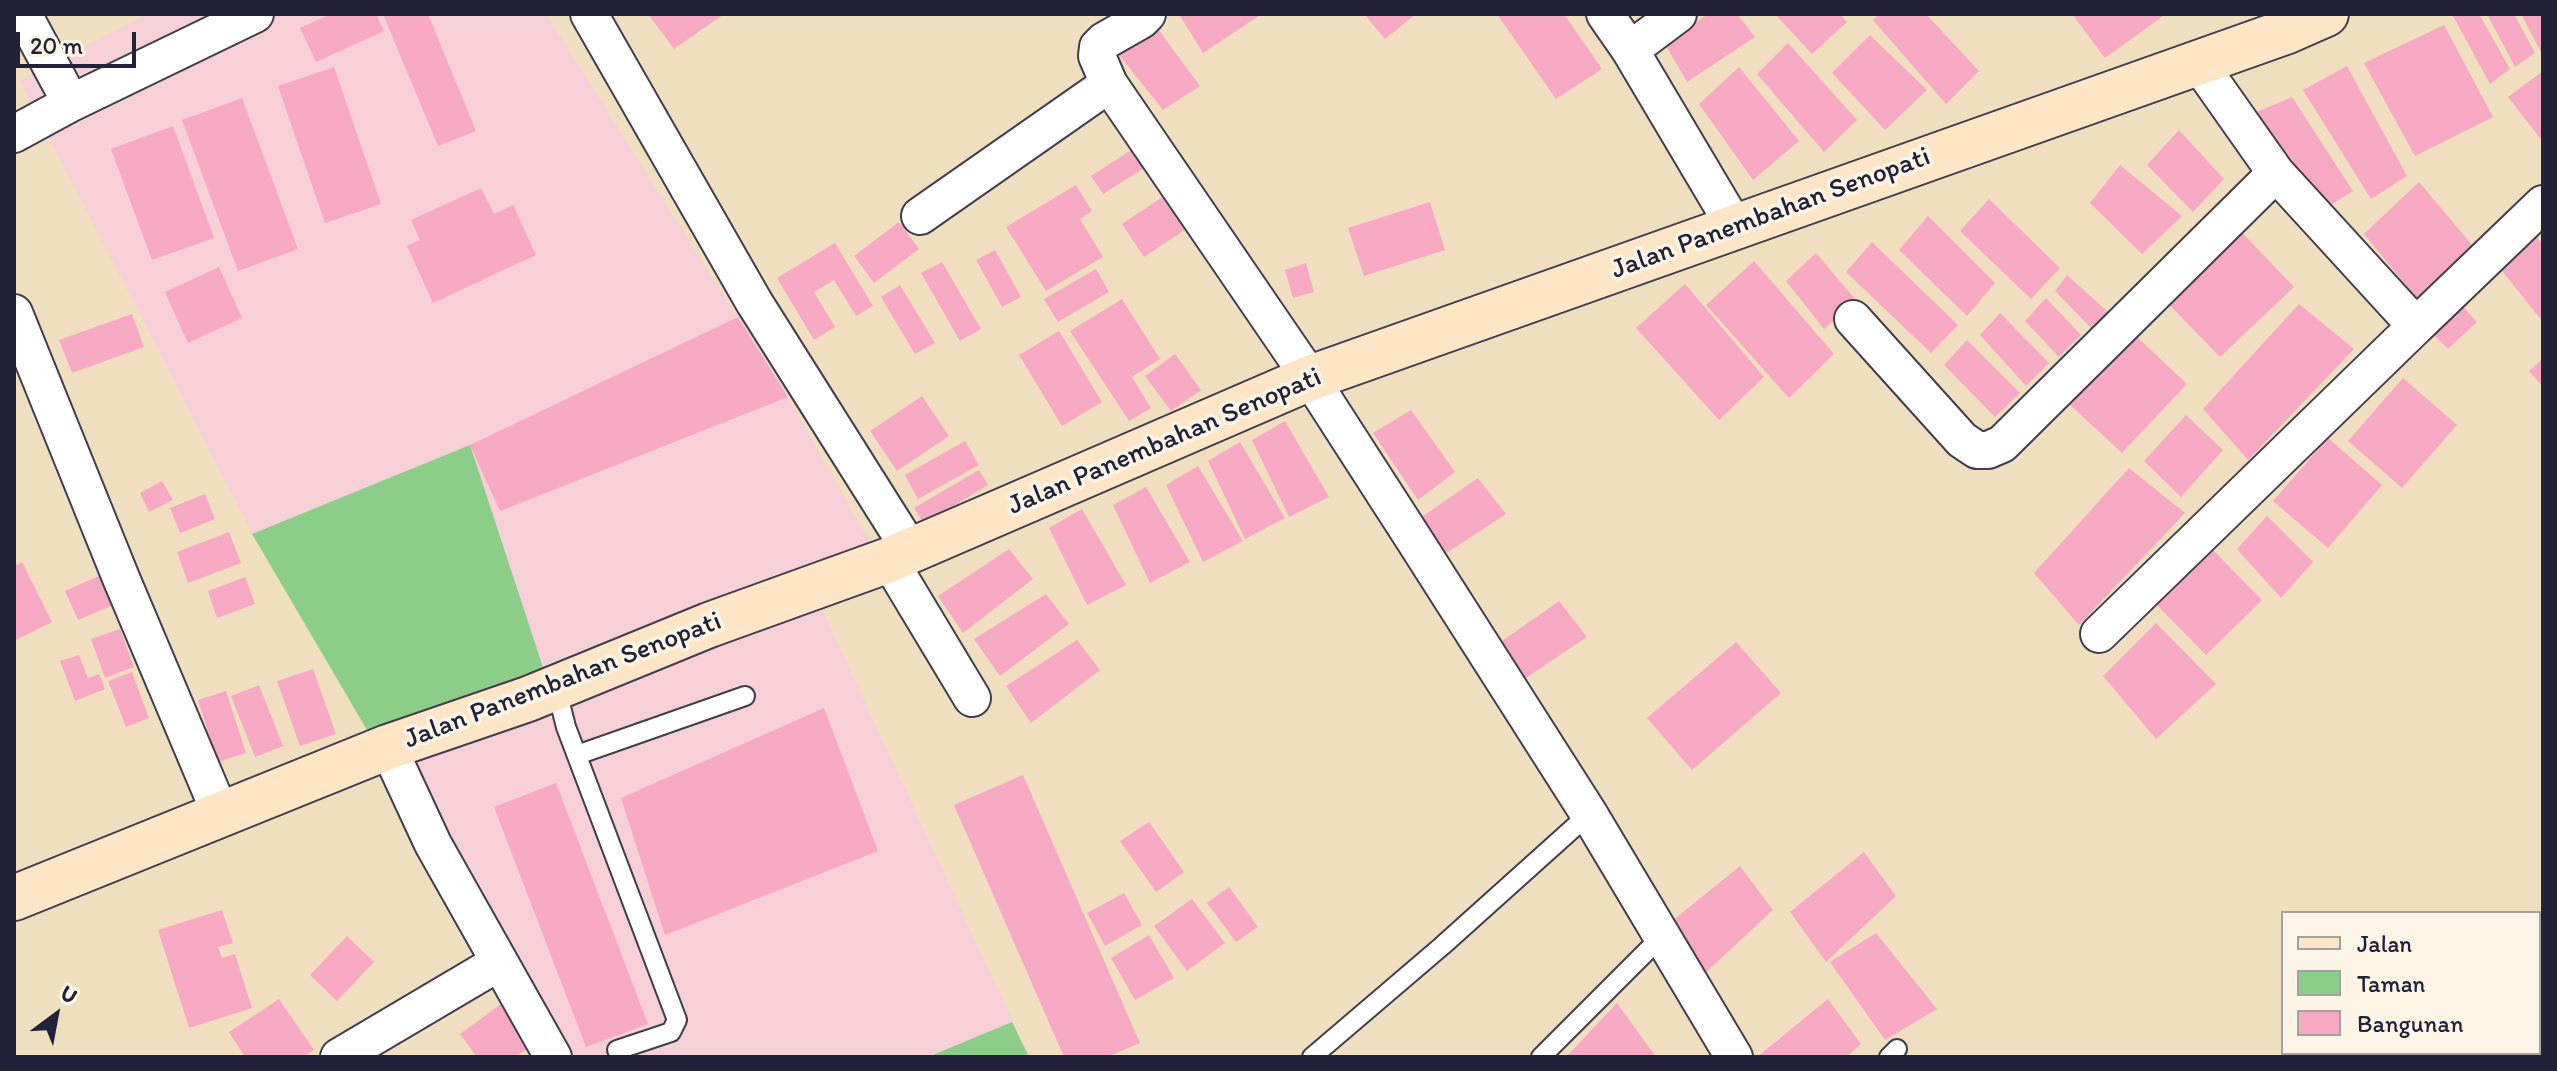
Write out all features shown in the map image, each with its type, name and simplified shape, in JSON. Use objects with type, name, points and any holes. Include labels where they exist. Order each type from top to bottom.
[{"type":"main road","name":"Jalan Panembahan Senopati","points":[[14,898],[388,747],[556,687],[709,625],[900,556],[1310,378],[2285,32],[2326,14]]},
{"type":"street","points":[[23,14],[71,103]]},
{"type":"street","points":[[14,134],[255,14]]},
{"type":"street","points":[[589,14],[900,556],[972,698]]},
{"type":"street","points":[[1147,14],[1098,47],[1097,56],[1109,84],[1310,378],[1589,814],[1734,1057]]},
{"type":"street","points":[[1605,14],[1630,50],[1735,227]]},
{"type":"street","points":[[1630,50],[1678,14]]},
{"type":"street","points":[[2197,61],[2276,173],[2416,326]]},
{"type":"street","points":[[920,216],[1109,84]]},
{"type":"street","points":[[1853,319],[1962,440],[1977,450],[1988,450],[2002,444],[2276,173]]},
{"type":"street","points":[[2099,634],[2543,204]]},
{"type":"street","points":[[14,313],[221,815]]},
{"type":"street","points":[[388,747],[433,844],[553,1057]]},
{"type":"street","points":[[339,1057],[498,963]]},
{"type":"lane","points":[[556,687],[566,727],[677,1020],[671,1032],[617,1050]]},
{"type":"lane","points":[[577,755],[745,696]]},
{"type":"lane","points":[[1312,1057],[1589,814]]},
{"type":"lane","points":[[1541,1057],[1661,937]]},
{"type":"shaded area","points":[[147,14],[546,14],[788,397],[884,567],[810,583],[1029,1057],[557,1057],[252,533],[20,81]]},
{"type":"green space","points":[[470,445],[551,692],[380,752],[252,534]]},
{"type":"green space","points":[[1012,1022],[1029,1057],[928,1057]]},
{"type":"building","points":[[331,14],[376,14],[384,31],[316,62],[300,28]]},
{"type":"building","points":[[383,14],[428,14],[476,131],[438,146]]},
{"type":"building","points":[[648,14],[724,14],[674,49]]},
{"type":"building","points":[[1262,14],[1203,53],[1180,16]]},
{"type":"building","points":[[1364,14],[1416,14],[1385,39]]},
{"type":"building","points":[[1497,14],[1564,14],[1602,69],[1556,99]]},
{"type":"building","points":[[1708,14],[1737,14],[1755,37],[1687,82],[1665,44]]},
{"type":"building","points":[[1775,14],[1840,14],[1847,22],[1812,54]]},
{"type":"building","points":[[1879,14],[1926,14],[1979,71],[1946,104],[1873,20]]},
{"type":"building","points":[[2072,14],[2166,14],[2105,58]]},
{"type":"building","points":[[2452,14],[2479,14],[2510,69],[2490,84]]},
{"type":"building","points":[[2487,14],[2514,14],[2535,53],[2515,67]]},
{"type":"building","points":[[2521,14],[2543,14],[2543,56]]},
{"type":"building","points":[[1152,21],[1200,86],[1163,110],[1116,51]]},
{"type":"building","points":[[2444,25],[2493,117],[2415,156],[2364,63]]},
{"type":"building","points":[[1870,35],[1927,90],[1885,130],[1832,73]]},
{"type":"building","points":[[1788,43],[1857,120],[1824,152],[1757,74]]},
{"type":"building","points":[[2347,66],[2407,176],[2371,199],[2303,90]]},
{"type":"building","points":[[334,67],[381,204],[325,223],[278,86]]},
{"type":"building","points":[[1739,67],[1799,141],[1753,180],[1699,104]]},
{"type":"building","points":[[2543,71],[2543,142],[2508,97]]},
{"type":"building","points":[[2292,97],[2353,191],[2324,209],[2252,114]]},
{"type":"building","points":[[242,98],[298,249],[238,271],[182,120]]},
{"type":"building","points":[[173,126],[214,238],[152,260],[111,149]]},
{"type":"building","points":[[2179,130],[2224,179],[2193,212],[2147,165]]},
{"type":"building","points":[[1142,143],[1154,162],[1103,194],[1091,176]]},
{"type":"building","points":[[2120,165],[2182,216],[2142,254],[2090,203]]},
{"type":"building","points":[[2419,182],[2473,246],[2418,300],[2364,234]]},
{"type":"building","points":[[1076,185],[1092,211],[1080,219],[1103,257],[1046,291],[1006,227]]},
{"type":"building","points":[[481,188],[494,214],[513,205],[536,255],[433,303],[407,246],[420,240],[411,220]]},
{"type":"building","points":[[1173,190],[1195,223],[1144,257],[1122,224]]},
{"type":"building","points":[[1989,199],[2060,268],[2031,299],[1960,231]]},
{"type":"building","points":[[1430,202],[1445,250],[1364,276],[1348,228]]},
{"type":"building","points":[[1928,216],[1995,283],[1967,316],[1899,250]]},
{"type":"building","points":[[899,222],[919,249],[874,283],[854,256]]},
{"type":"building","points":[[2232,222],[2294,287],[2220,357],[2158,293]]},
{"type":"building","points":[[2534,234],[2543,245],[2543,322],[2498,266]]},
{"type":"building","points":[[1872,242],[1958,325],[1931,353],[1846,272]]},
{"type":"building","points":[[835,243],[873,306],[856,316],[834,280],[814,292],[835,327],[814,340],[777,278]]},
{"type":"building","points":[[995,250],[1021,297],[1002,307],[976,260]]},
{"type":"building","points":[[1816,253],[1856,300],[1824,329],[1786,281]]},
{"type":"building","points":[[1754,261],[1834,354],[1789,398],[1706,305]]},
{"type":"building","points":[[942,262],[981,329],[960,341],[921,273]]},
{"type":"building","points":[[1306,263],[1314,292],[1293,298],[1285,270]]},
{"type":"building","points":[[219,267],[242,318],[188,343],[165,292]]},
{"type":"building","points":[[1096,269],[1109,292],[1058,322],[1044,299]]},
{"type":"building","points":[[2067,275],[2108,312],[2093,330],[2055,291]]},
{"type":"building","points":[[1685,284],[1764,377],[1719,420],[1636,328]]},
{"type":"building","points":[[900,285],[935,343],[915,354],[881,297]]},
{"type":"building","points":[[2454,297],[2477,322],[2448,349],[2424,325]]},
{"type":"building","points":[[2046,298],[2081,335],[2059,357],[2025,321]]},
{"type":"building","points":[[1122,299],[1160,359],[1132,377],[1151,408],[1129,421],[1070,331]]},
{"type":"building","points":[[2299,304],[2354,349],[2248,460],[2203,409]]},
{"type":"building","points":[[2000,313],[2049,363],[2026,386],[1980,335]]},
{"type":"building","points":[[132,314],[144,347],[72,373],[59,340]]},
{"type":"building","points":[[738,317],[788,397],[500,511],[470,445]]},
{"type":"building","points":[[1059,331],[1102,402],[1062,426],[1019,355]]},
{"type":"building","points":[[2133,333],[2187,384],[2122,453],[2068,403]]},
{"type":"building","points":[[1967,340],[2020,393],[1995,417],[1944,365]]},
{"type":"building","points":[[1175,354],[1201,390],[1171,411],[1145,376]]},
{"type":"building","points":[[2543,359],[2543,387],[2529,371]]},
{"type":"building","points":[[2403,378],[2457,425],[2402,488],[2348,441]]},
{"type":"building","points":[[922,396],[949,436],[897,471],[870,431]]},
{"type":"building","points":[[1411,410],[1455,472],[1418,500],[1373,433]]},
{"type":"building","points":[[2186,415],[2223,450],[2181,497],[2144,461]]},
{"type":"building","points":[[1285,421],[1329,497],[1289,517],[1252,440]]},
{"type":"building","points":[[2328,438],[2382,485],[2328,548],[2273,501]]},
{"type":"building","points":[[965,441],[979,465],[918,499],[905,475]]},
{"type":"building","points":[[1240,442],[1285,518],[1245,539],[1208,461]]},
{"type":"building","points":[[1198,466],[1243,541],[1203,562],[1166,485]]},
{"type":"building","points":[[2129,468],[2185,513],[2079,625],[2034,573]]},
{"type":"building","points":[[979,470],[988,485],[924,524],[914,508]]},
{"type":"building","points":[[1478,478],[1506,514],[1439,558],[1416,521]]},
{"type":"building","points":[[162,481],[173,500],[149,512],[140,493]]},
{"type":"building","points":[[1146,487],[1190,562],[1150,583],[1113,505]]},
{"type":"building","points":[[205,494],[215,519],[180,533],[170,508]]},
{"type":"building","points":[[1082,509],[1126,585],[1087,605],[1049,528]]},
{"type":"building","points":[[2267,516],[2313,562],[2281,598],[2237,549]]},
{"type":"building","points":[[229,532],[241,563],[188,583],[177,552]]},
{"type":"building","points":[[1009,549],[1033,579],[963,633],[938,596]]},
{"type":"building","points":[[2213,550],[2262,600],[2206,655],[2157,605]]},
{"type":"building","points":[[22,562],[52,622],[16,640],[14,566]]},
{"type":"building","points":[[101,575],[113,605],[78,620],[65,591]]},
{"type":"building","points":[[245,577],[255,604],[217,618],[208,591]]},
{"type":"building","points":[[1046,594],[1069,624],[1000,676],[974,639]]},
{"type":"building","points":[[1559,601],[1587,637],[1520,682],[1498,644]]},
{"type":"building","points":[[2156,623],[2216,684],[2156,739],[2103,676]]},
{"type":"building","points":[[120,629],[134,667],[105,678],[91,639]]},
{"type":"building","points":[[1077,640],[1100,670],[1031,723],[1006,686]]},
{"type":"building","points":[[1736,642],[1781,693],[1692,770],[1647,718]]},
{"type":"building","points":[[79,655],[88,678],[99,674],[105,689],[75,701],[60,661]]},
{"type":"building","points":[[313,669],[336,734],[300,746],[277,681]]},
{"type":"building","points":[[132,672],[149,718],[126,727],[108,681]]},
{"type":"building","points":[[259,685],[283,746],[255,757],[231,696]]},
{"type":"building","points":[[226,691],[246,753],[218,762],[198,700]]},
{"type":"building","points":[[824,708],[878,851],[665,935],[621,798]]},
{"type":"building","points":[[1023,775],[1140,1043],[1107,1057],[1064,1057],[954,805]]},
{"type":"building","points":[[556,783],[648,1024],[586,1047],[494,807]]},
{"type":"building","points":[[1149,822],[1184,872],[1156,892],[1120,841]]},
{"type":"building","points":[[1864,852],[1896,896],[1826,962],[1790,912]]},
{"type":"building","points":[[1740,866],[1773,910],[1702,976],[1666,926]]},
{"type":"building","points":[[1229,887],[1258,927],[1236,942],[1207,903]]},
{"type":"building","points":[[1124,893],[1142,925],[1105,946],[1087,913]]},
{"type":"building","points":[[1192,899],[1225,943],[1187,971],[1154,926]]},
{"type":"building","points":[[222,910],[233,943],[218,947],[222,958],[235,954],[252,1008],[189,1028],[158,930]]},
{"type":"building","points":[[1876,933],[1937,1009],[1885,1040],[1830,962]]},
{"type":"building","points":[[1149,935],[1174,978],[1135,1000],[1111,958]]},
{"type":"building","points":[[347,936],[374,962],[337,1001],[310,975]]},
{"type":"building","points":[[279,999],[314,1050],[303,1057],[245,1057],[229,1032]]},
{"type":"building","points":[[1828,999],[1861,1044],[1846,1057],[1757,1057]]},
{"type":"building","points":[[505,1001],[536,1042],[516,1057],[477,1057],[460,1034]]},
{"type":"building","points":[[1617,1003],[1656,1057],[1566,1057]]}]
